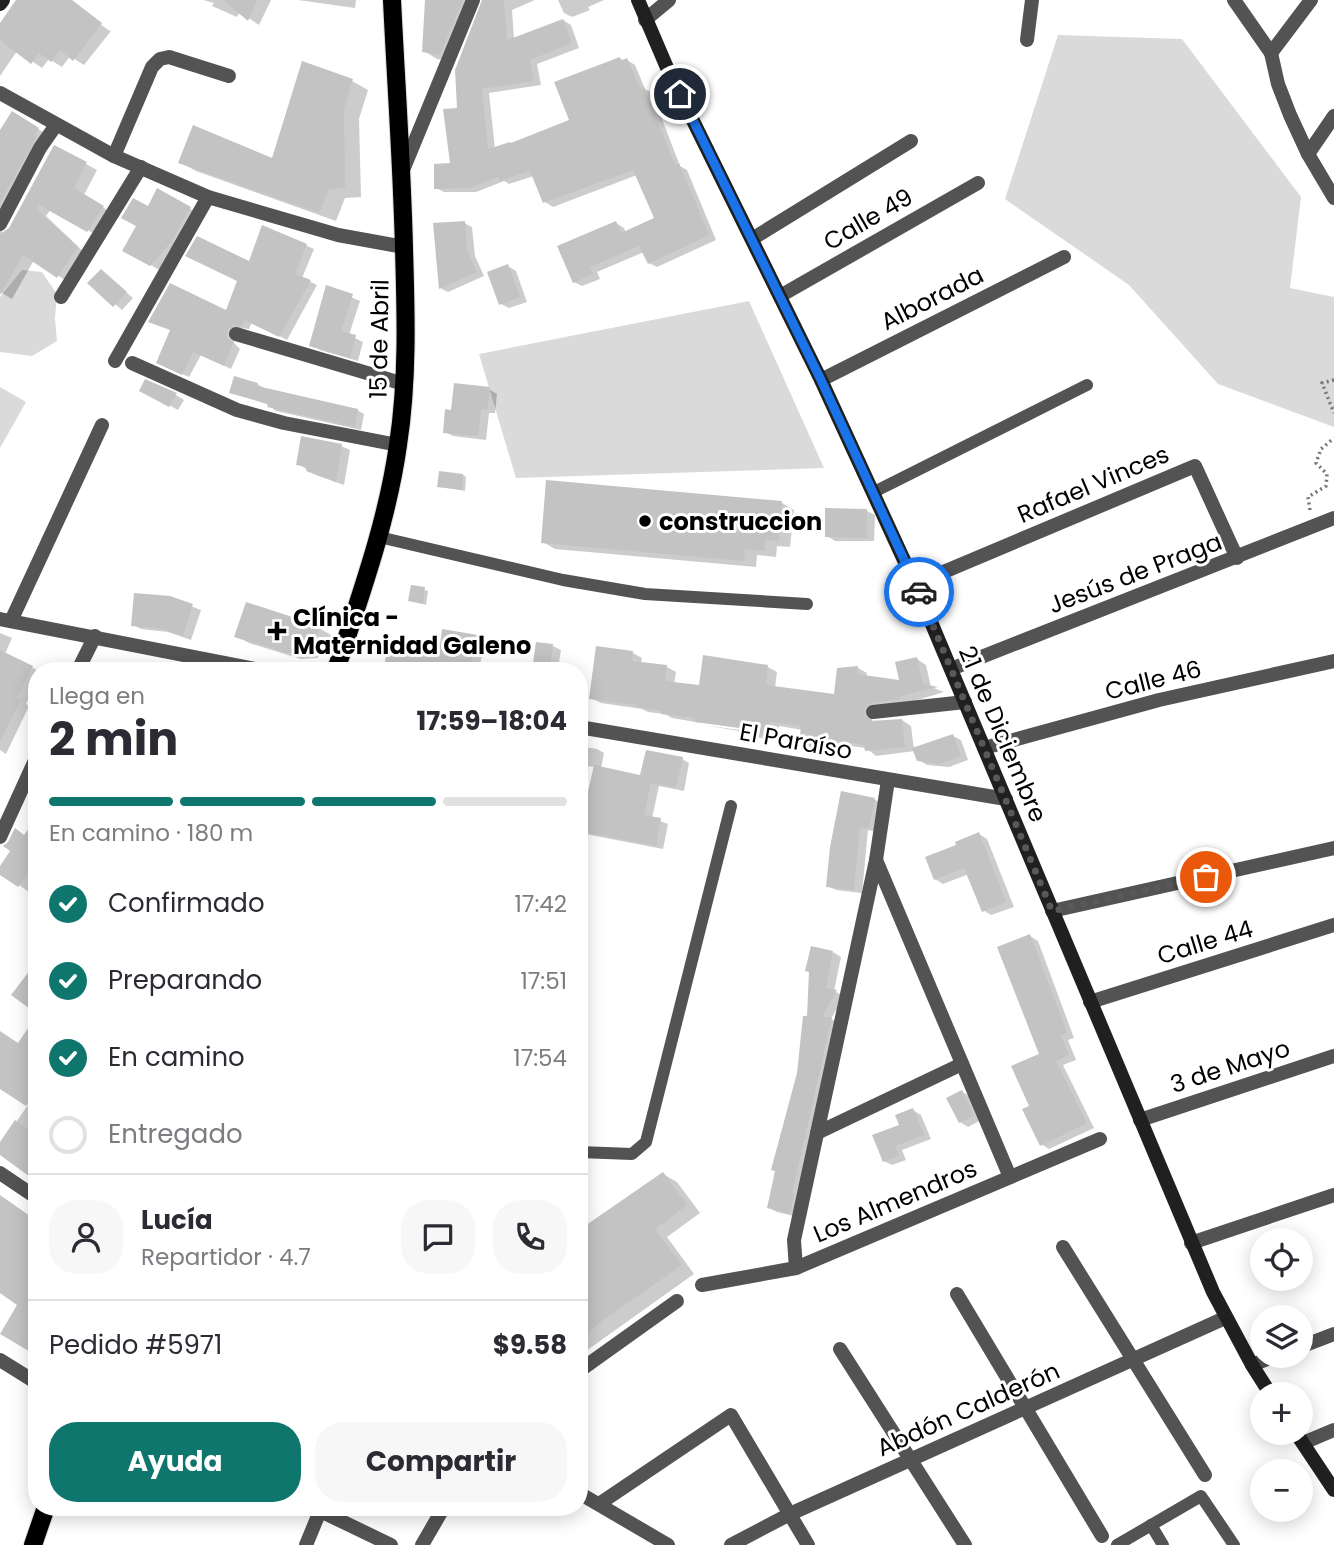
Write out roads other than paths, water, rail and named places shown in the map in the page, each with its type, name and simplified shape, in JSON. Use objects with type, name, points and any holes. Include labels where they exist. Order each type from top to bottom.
[{"type":"main road","name":"15 de Abril","points":[[339,662],[379,537],[398,445],[404,384],[402,172],[392,0]]},
{"type":"main road","points":[[37,1544],[44,1516]]},
{"type":"street","points":[[402,172],[473,0]]},
{"type":"street","name":"21 de Diciembre","points":[[638,0],[645,20],[821,380],[915,583],[1191,1243],[1225,1318],[1250,1362]]},
{"type":"street","points":[[645,20],[669,0]]},
{"type":"street","points":[[1027,40],[1032,0]]},
{"type":"street","points":[[1234,0],[1271,53],[1282,95],[1308,154],[1334,198]]},
{"type":"street","points":[[1271,53],[1311,0]]},
{"type":"street","points":[[114,156],[152,67],[160,59],[169,57],[229,76]]},
{"type":"street","points":[[0,93],[114,156],[208,197],[338,235],[404,247]]},
{"type":"street","points":[[1308,154],[1334,116]]},
{"type":"street","points":[[0,224],[40,148],[56,125]]},
{"type":"street","points":[[751,239],[911,141]]},
{"type":"street","points":[[61,297],[141,167]]},
{"type":"street","name":"Calle 49","points":[[780,296],[978,183]]},
{"type":"street","points":[[115,361],[208,197]]},
{"type":"street","name":"Alborada","points":[[821,380],[1064,257]]},
{"type":"street","points":[[236,334],[404,384]]},
{"type":"street","points":[[132,363],[237,410],[284,423],[398,445]]},
{"type":"street","points":[[102,425],[6,620],[221,662]]},
{"type":"street","name":"Rafael Vinces","points":[[915,583],[1195,466],[1237,558]]},
{"type":"street","name":"Jesús de Praga","points":[[951,669],[1334,519]]},
{"type":"street","points":[[82,662],[95,636]]},
{"type":"street","name":"Calle 46","points":[[984,748],[1159,700],[1334,661]]},
{"type":"street","points":[[873,712],[965,702]]},
{"type":"street","name":"El Paraíso","points":[[588,729],[1006,799]]},
{"type":"street","points":[[0,837],[28,776]]},
{"type":"street","points":[[796,1268],[794,1240],[876,860],[888,780]]},
{"type":"street","points":[[1052,911],[1334,848]]},
{"type":"street","points":[[876,860],[1010,1177]]},
{"type":"street","name":"Calle 44","points":[[1090,1002],[1334,925]]},
{"type":"street","name":"3 de Mayo","points":[[1140,1120],[1334,1056]]},
{"type":"street","points":[[817,1133],[962,1064]]},
{"type":"street","name":"Los Almendros","points":[[702,1285],[796,1268],[1100,1139]]},
{"type":"street","points":[[0,1173],[28,1192]]},
{"type":"street","points":[[1191,1243],[1334,1195]]},
{"type":"street","points":[[1063,1247],[1205,1475]]},
{"type":"street","points":[[957,1294],[1102,1536]]},
{"type":"street","points":[[588,1365],[677,1301]]},
{"type":"street","name":"Abdón Calderón","points":[[731,1545],[790,1514],[1225,1318]]},
{"type":"street","points":[[1313,1342],[1334,1334]]},
{"type":"street","points":[[840,1349],[965,1545]]},
{"type":"street","points":[[0,1360],[28,1377]]},
{"type":"street","points":[[599,1504],[731,1415],[808,1545]]},
{"type":"street","points":[[1313,1435],[1334,1430]]},
{"type":"street","points":[[1305,1445],[1334,1490]]},
{"type":"street","points":[[588,1498],[668,1545]]},
{"type":"street","points":[[306,1545],[314,1516]]},
{"type":"street","points":[[331,1516],[391,1545]]},
{"type":"street","points":[[422,1545],[439,1516]]},
{"type":"lane","points":[[874,492],[1087,385]]},
{"type":"lane","points":[[379,537],[563,580],[645,594],[807,604]]},
{"type":"lane","points":[[588,1152],[632,1154],[646,1142],[731,806]]},
{"type":"lane","points":[[1117,1545],[1201,1496],[1234,1545]]},
{"type":"lane","points":[[1151,1525],[1163,1545]]},
{"type":"place","name":"construccion","points":[[645,521]]},
{"type":"place","name":"Clínica - Maternidad Galeno","points":[[277,631]]}]
